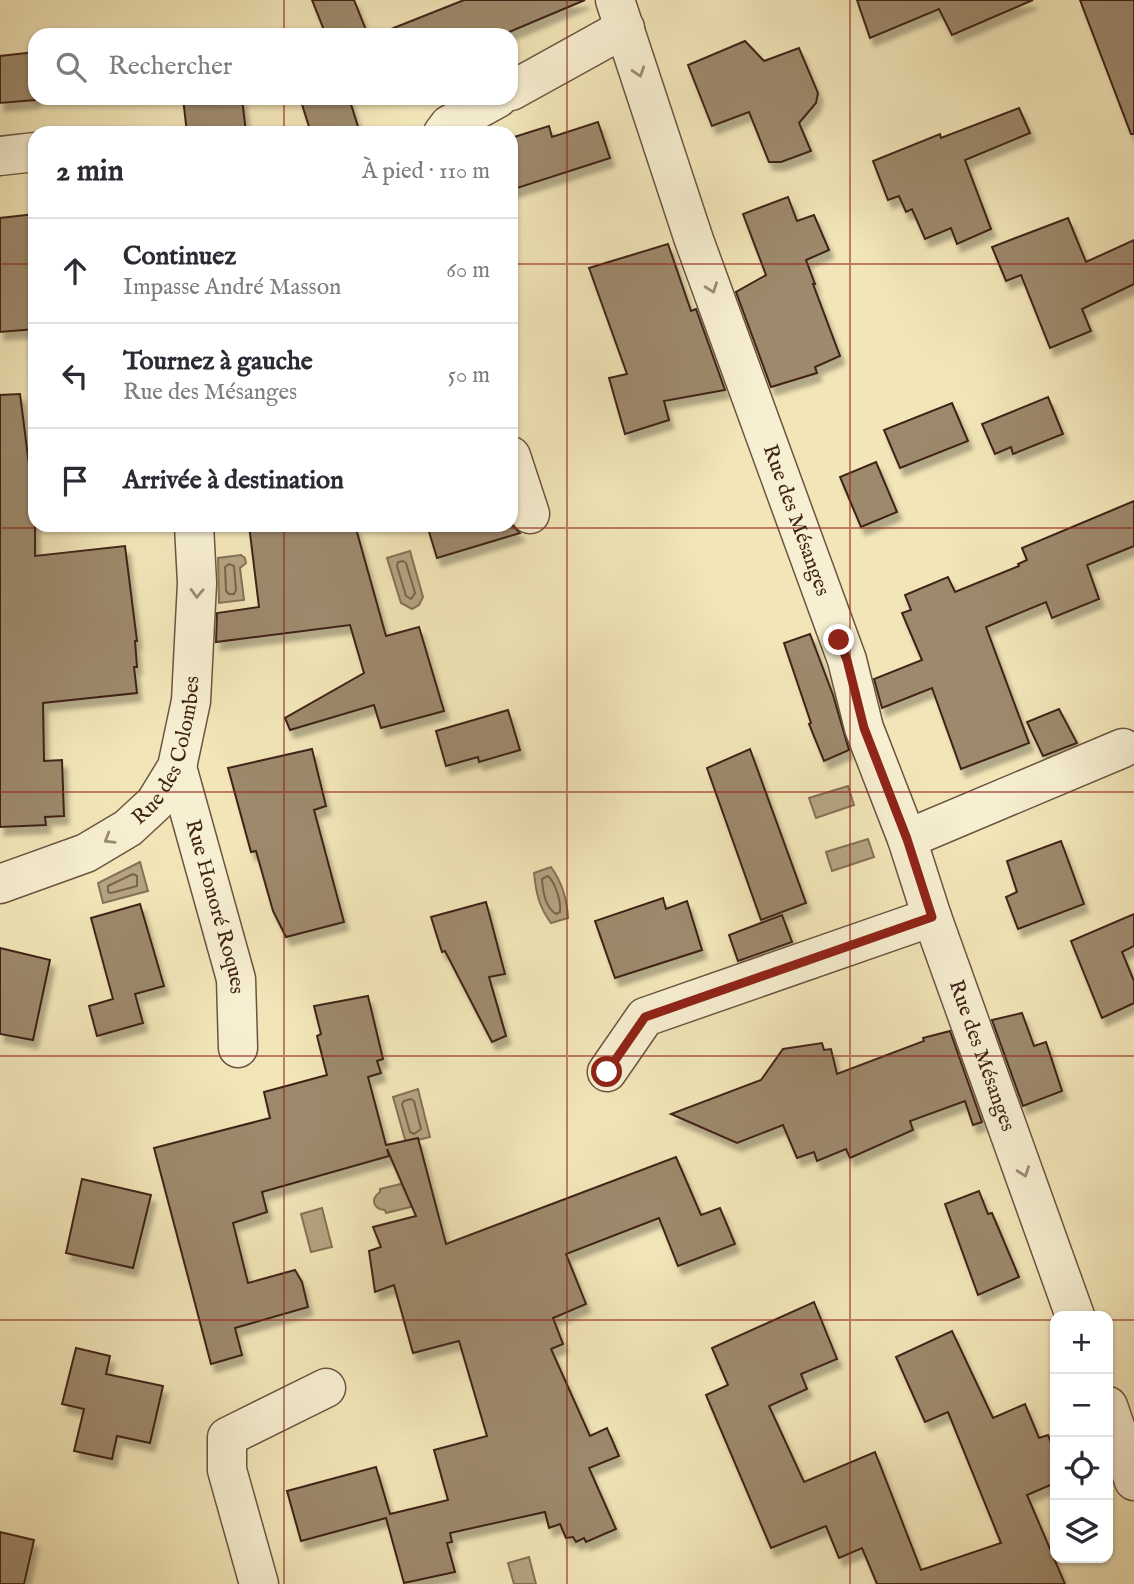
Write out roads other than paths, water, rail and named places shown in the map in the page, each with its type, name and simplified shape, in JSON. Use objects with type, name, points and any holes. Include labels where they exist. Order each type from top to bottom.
[{"type":"street","points":[[518,86],[624,9]]},
{"type":"street","name":"Rue des Mésanges","points":[[624,9],[694,240],[847,660],[864,728],[907,839],[932,917],[1073,1311]]},
{"type":"street","points":[[448,126],[485,105]]},
{"type":"street","points":[[0,156],[28,153]]},
{"type":"street","points":[[518,477],[530,514]]},
{"type":"street","name":"Rue des Colombes","points":[[0,884],[86,853],[128,828],[155,803],[177,767],[191,701],[197,583],[194,532]]},
{"type":"street","points":[[907,839],[1123,748]]},
{"type":"street","name":"Rue Honoré Roques","points":[[177,767],[236,979],[238,1048]]},
{"type":"street","points":[[607,1072],[645,1017],[932,917]]},
{"type":"street","points":[[259,1584],[227,1470],[227,1437],[326,1388]]},
{"type":"street","points":[[1113,1420],[1134,1481]]},
{"type":"water","points":[[410,551],[423,597],[419,605],[412,609],[401,603],[387,558]]},
{"type":"water","points":[[241,555],[246,563],[240,568],[244,600],[219,603],[218,558]]},
{"type":"water","points":[[848,786],[854,805],[816,818],[809,798]]},
{"type":"water","points":[[868,839],[874,857],[832,871],[826,852]]},
{"type":"water","points":[[140,862],[148,891],[103,903],[98,883]]},
{"type":"water","points":[[551,867],[563,891],[568,918],[551,923],[539,900],[534,873]]},
{"type":"water","points":[[418,1089],[430,1137],[406,1143],[393,1097]]},
{"type":"water","points":[[425,1178],[431,1202],[386,1213],[374,1203],[380,1189]]},
{"type":"water","points":[[322,1208],[332,1247],[311,1252],[301,1214]]},
{"type":"water","points":[[529,1557],[536,1584],[514,1584],[508,1563]]}]
